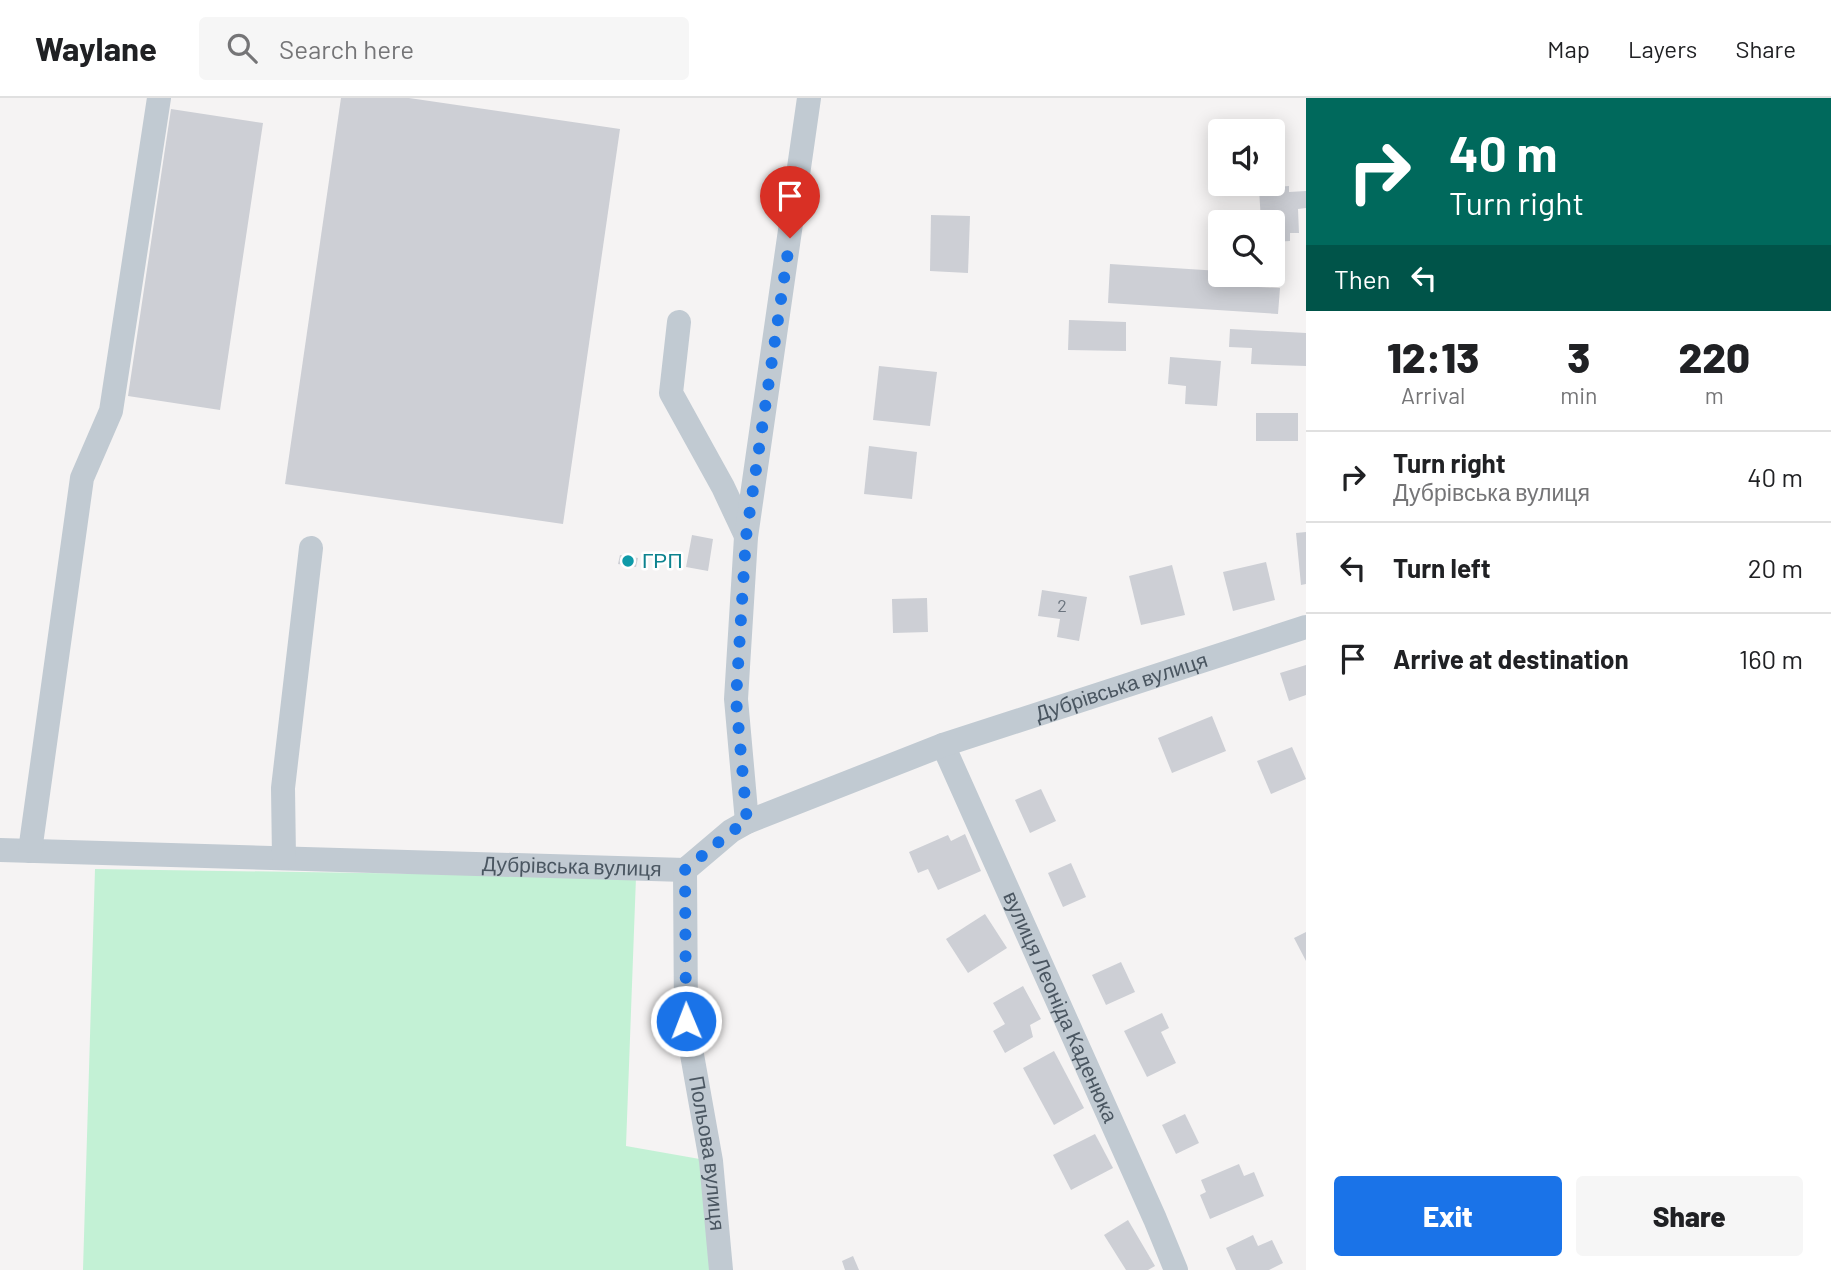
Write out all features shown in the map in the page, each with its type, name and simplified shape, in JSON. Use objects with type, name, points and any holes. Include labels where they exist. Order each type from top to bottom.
[{"type":"street","points":[[30,851],[82,478],[111,411],[159,98]]},
{"type":"street","points":[[747,822],[736,699],[746,537],[809,98]]},
{"type":"street","points":[[679,322],[671,393],[723,487],[746,537]]},
{"type":"street","points":[[284,858],[283,788],[311,548]]},
{"type":"street","name":"Дубрівська вулиця","points":[[0,850],[685,870],[747,822],[943,745],[1306,627]]},
{"type":"street","name":"вулиця Леоніда Каденюка","points":[[943,745],[1176,1270]]},
{"type":"street","name":"Польова вулиця","points":[[685,870],[686,1021],[711,1161],[721,1270]]},
{"type":"green space","points":[[95,869],[636,877],[626,1146],[711,1161],[721,1270],[83,1270]]},
{"type":"building","points":[[341,98],[409,98],[620,129],[563,524],[285,484]]},
{"type":"building","points":[[171,109],[263,123],[220,410],[128,396]]},
{"type":"building","points":[[1285,186],[1289,186],[1289,192],[1306,191],[1306,208],[1298,209],[1299,233],[1290,233],[1290,241],[1285,241],[1285,210],[1260,210],[1259,196],[1285,196]]},
{"type":"building","points":[[931,215],[970,216],[968,273],[930,271]]},
{"type":"building","points":[[1110,264],[1208,270],[1208,287],[1280,288],[1278,314],[1108,303]]},
{"type":"building","points":[[1069,320],[1126,322],[1126,351],[1068,350]]},
{"type":"building","points":[[1230,329],[1306,333],[1306,366],[1251,364],[1252,348],[1229,347]]},
{"type":"building","points":[[1170,357],[1221,361],[1217,406],[1185,404],[1186,386],[1168,384]]},
{"type":"building","points":[[879,366],[937,372],[930,426],[873,420]]},
{"type":"building","points":[[1256,413],[1298,413],[1298,441],[1256,441]]},
{"type":"building","points":[[869,446],[917,452],[912,499],[864,494]]},
{"type":"building","points":[[1306,532],[1306,584],[1301,585],[1296,533]]},
{"type":"building","points":[[692,535],[713,539],[708,571],[686,567]]},
{"type":"building","name":"ГРП","points":[[620,555],[638,558],[636,567],[618,564]]},
{"type":"building","points":[[1266,562],[1275,600],[1233,611],[1223,572]]},
{"type":"building","points":[[1172,565],[1185,615],[1141,625],[1129,576]]},
{"type":"building","points":[[1042,590],[1087,597],[1079,641],[1057,637],[1060,619],[1038,616]]},
{"type":"building","points":[[927,598],[928,632],[893,633],[892,599]]},
{"type":"building","points":[[1306,665],[1306,695],[1289,701],[1280,673]]},
{"type":"building","points":[[1212,716],[1226,751],[1172,773],[1158,738]]},
{"type":"building","points":[[1292,747],[1306,779],[1271,794],[1257,761]]},
{"type":"building","points":[[1041,789],[1056,821],[1030,833],[1015,800]]},
{"type":"building","points":[[965,834],[981,871],[938,890],[928,869],[918,873],[909,852],[948,835],[951,841]]},
{"type":"building","points":[[1071,863],[1086,897],[1063,907],[1048,873]]},
{"type":"building","points":[[985,914],[1007,948],[968,973],[946,939]]},
{"type":"building","points":[[1306,932],[1306,961],[1294,938]]},
{"type":"building","points":[[1121,962],[1135,992],[1106,1005],[1092,975]]},
{"type":"building","points":[[1023,986],[1041,1019],[1030,1025],[1033,1037],[1005,1053],[993,1031],[1005,1024],[993,1003]]},
{"type":"building","points":[[1162,1013],[1169,1028],[1161,1032],[1176,1063],[1147,1077],[1124,1031]]},
{"type":"building","points":[[1054,1051],[1084,1108],[1054,1125],[1023,1068]]},
{"type":"building","points":[[1185,1114],[1199,1143],[1176,1154],[1162,1125]]},
{"type":"building","points":[[1095,1134],[1113,1168],[1071,1190],[1053,1155]]},
{"type":"building","points":[[1239,1164],[1244,1176],[1254,1172],[1264,1196],[1210,1219],[1200,1195],[1206,1192],[1201,1180]]},
{"type":"building","points":[[1128,1220],[1155,1266],[1148,1270],[1126,1270],[1104,1235]]},
{"type":"building","points":[[1253,1235],[1258,1246],[1272,1240],[1283,1263],[1269,1270],[1236,1270],[1226,1248]]},
{"type":"building","points":[[853,1256],[859,1270],[845,1270],[842,1261]]},
{"type":"place","name":"ГРП","points":[[628,561]]},
{"type":"route","points":[[686,1021],[685,870],[747,822],[736,699],[746,537],[790,238]]}]
